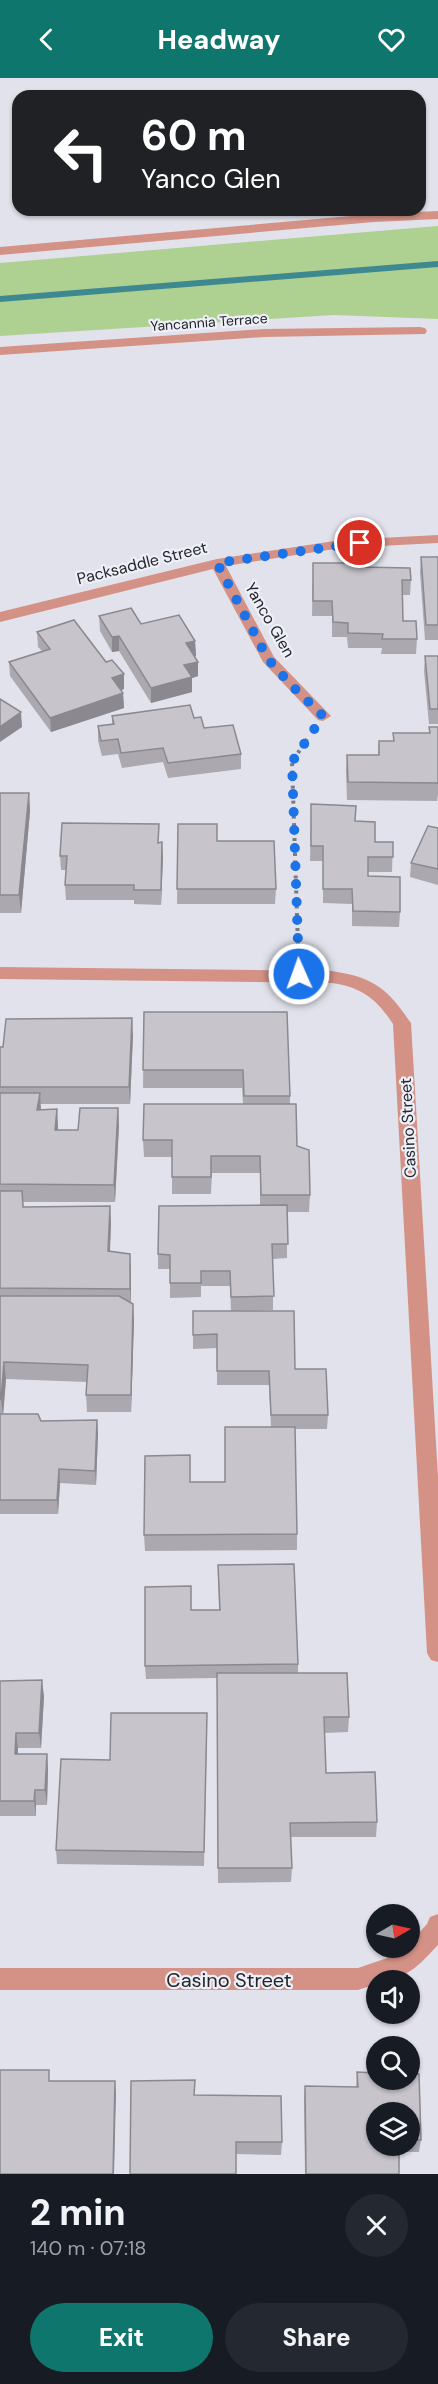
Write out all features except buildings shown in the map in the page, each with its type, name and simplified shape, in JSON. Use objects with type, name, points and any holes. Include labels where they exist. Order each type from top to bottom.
[{"type":"street","points":[[0,251],[417,216]]},
{"type":"street","name":"Yancannia Terrace","points":[[0,351],[264,333],[420,331]]},
{"type":"street","name":"Packsaddle Street","points":[[0,617],[217,563],[341,544],[438,539]]},
{"type":"street","name":"Yanco Glen","points":[[217,563],[268,659],[323,716]]},
{"type":"street","name":"Casino Street","points":[[0,973],[299,974],[349,979],[371,987],[389,1002],[402,1023],[438,1653]]},
{"type":"street","name":"Casino Street","points":[[0,1979],[358,1979],[406,1963],[436,1931],[438,1925]]},
{"type":"path","points":[[299,974],[292,762],[323,716]]},
{"type":"green space","points":[[438,226],[438,319],[334,315],[0,336],[0,263]]},
{"type":"waterway","points":[[0,299],[438,264]]},
{"type":"route","points":[[299,974],[292,762],[323,716],[268,659],[217,563],[360,543]]}]
